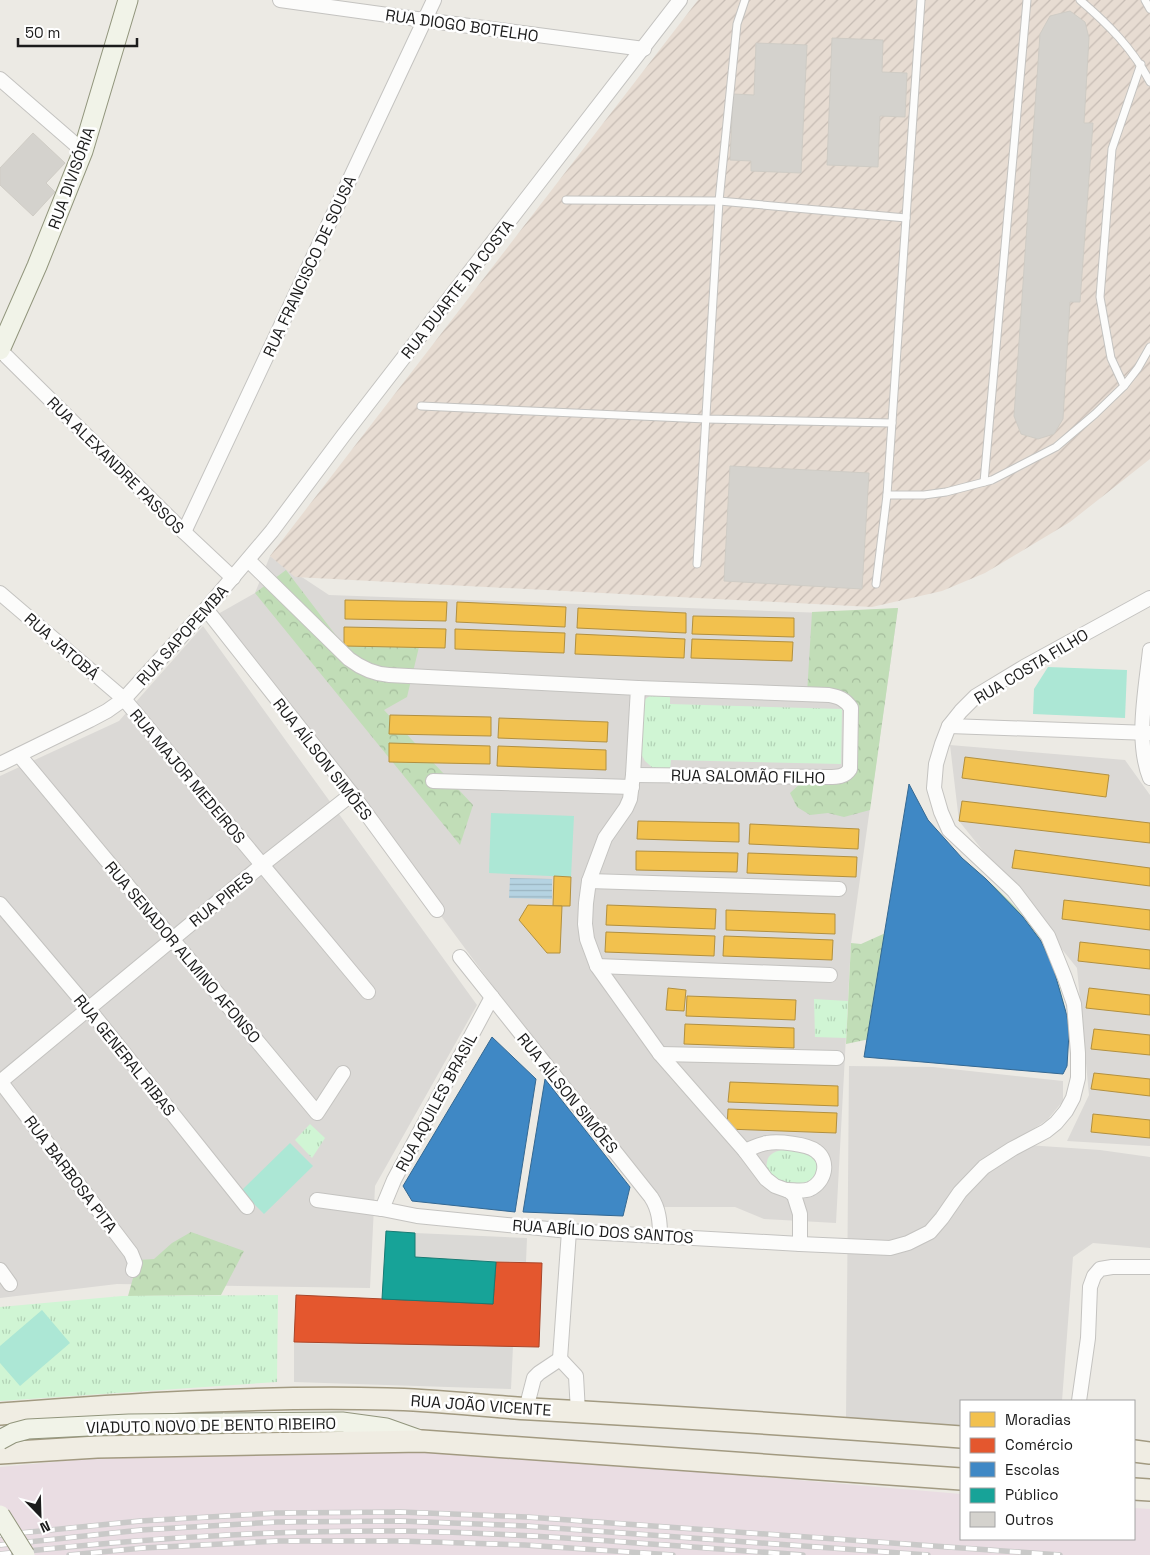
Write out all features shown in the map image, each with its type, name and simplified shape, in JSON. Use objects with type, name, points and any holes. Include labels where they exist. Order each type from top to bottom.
[{"type":"main road","name":"RUA DIVISÓRIA","points":[[0,350],[37,266],[83,150],[128,0]]},
{"type":"main road","name":"RUA JOÃO VICENTE","points":[[0,1414],[92,1406],[224,1400],[388,1398],[526,1409],[780,1423],[960,1437]]},
{"type":"main road","points":[[92,1406],[84,1417],[82,1429],[97,1447]]},
{"type":"main road","name":"VIADUTO NOVO DE BENTO RIBEIRO","points":[[0,1440],[13,1432],[35,1429],[129,1424],[342,1422],[386,1428],[422,1441]]},
{"type":"main road","points":[[0,1454],[97,1447],[422,1441],[960,1479]]},
{"type":"main road","points":[[1135,1451],[1150,1452]]},
{"type":"main road","points":[[1135,1489],[1150,1490]]},
{"type":"main road","points":[[0,1515],[25,1555]]},
{"type":"street","name":"RUA DIOGO BOTELHO","points":[[280,0],[644,49]]},
{"type":"street","name":"RUA FRANCISCO DE SOUSA","points":[[184,532],[434,0]]},
{"type":"street","name":"RUA DUARTE DA COSTA","points":[[233,578],[680,0]]},
{"type":"street","points":[[0,79],[83,150]]},
{"type":"street","name":"RUA ALEXANDRE PASSOS","points":[[0,350],[233,578]]},
{"type":"street","name":"RUA SALOMÃO FILHO","points":[[248,560],[349,659],[375,673],[638,688],[829,695],[840,697],[847,701],[850,708],[850,769],[841,776],[633,781],[433,781]]},
{"type":"street","name":"RUA SAPOPEMBA","points":[[0,764],[90,720],[124,699],[233,578]]},
{"type":"street","name":"RUA JATOBÁ","points":[[0,593],[124,699]]},
{"type":"street","name":"RUA COSTA FILHO","points":[[890,1248],[908,1243],[930,1232],[960,1192],[984,1167],[1012,1149],[1046,1131],[1056,1123],[1066,1111],[1073,1098],[1078,1078],[1074,1004],[1048,936],[1014,892],[949,830],[941,812],[934,788],[936,764],[948,726],[976,696],[1150,598]]},
{"type":"street","name":"RUA AÍLSON SIMÕES","points":[[206,609],[352,794],[436,910]]},
{"type":"street","points":[[1150,650],[1146,732],[1146,767],[1150,778]]},
{"type":"street","points":[[638,688],[633,781],[630,799],[605,838],[589,881],[585,924],[587,939],[597,966],[660,1054],[745,1150],[766,1179],[775,1186],[787,1190],[794,1195],[799,1209],[800,1244]]},
{"type":"street","name":"RUA MAJOR MEDEIROS","points":[[124,699],[368,992]]},
{"type":"street","points":[[948,726],[1146,732]]},
{"type":"street","name":"RUA SENADOR ALMINO AFONSO","points":[[19,754],[317,1113],[343,1073]]},
{"type":"street","name":"RUA PIRES","points":[[0,1082],[262,865],[352,794]]},
{"type":"street","points":[[589,881],[839,889]]},
{"type":"street","name":"RUA GENERAL RIBAS","points":[[0,904],[88,1008],[247,1207]]},
{"type":"street","name":"RUA AÍLSON SIMÕES","points":[[460,958],[651,1197],[659,1217],[660,1236]]},
{"type":"street","points":[[597,966],[830,975]]},
{"type":"street","name":"RUA AQUILES BRASIL","points":[[382,1208],[394,1180],[492,998]]},
{"type":"street","points":[[660,1054],[837,1058]]},
{"type":"street","name":"RUA BARBOSA PITA","points":[[0,1082],[134,1256],[133,1270]]},
{"type":"street","points":[[745,1150],[762,1144],[773,1143],[804,1146],[813,1149],[822,1157],[824,1172],[820,1182],[804,1190],[787,1190]]},
{"type":"street","points":[[799,1209],[811,1188]]},
{"type":"street","name":"RUA ABÍLIO DOS SANTOS","points":[[317,1200],[382,1208],[418,1216],[569,1231],[890,1248]]},
{"type":"street","points":[[560,1359],[569,1231]]},
{"type":"street","points":[[1079,1400],[1088,1338],[1090,1287],[1094,1276],[1100,1269],[1112,1267],[1150,1267]]},
{"type":"street","points":[[0,1270],[10,1284]]},
{"type":"street","points":[[526,1409],[534,1378],[560,1359]]},
{"type":"street","points":[[560,1359],[576,1376],[578,1412]]},
{"type":"lane","points":[[697,564],[719,201],[737,24],[745,0]]},
{"type":"lane","points":[[876,584],[887,495],[921,0]]},
{"type":"lane","points":[[984,482],[1027,0]]},
{"type":"lane","points":[[1080,0],[1100,17],[1126,44],[1141,64],[1150,82]]},
{"type":"lane","points":[[1145,0],[1150,9]]},
{"type":"lane","points":[[1124,386],[1111,358],[1100,297],[1112,149],[1141,64]]},
{"type":"lane","points":[[566,200],[719,201],[906,218]]},
{"type":"lane","points":[[887,495],[924,495],[946,492],[992,480],[1056,447],[1096,414],[1124,386],[1150,348]]},
{"type":"lane","points":[[420,406],[706,419],[892,423]]},
{"type":"shaded area","points":[[698,0],[1150,0],[1150,459],[1070,522],[985,573],[942,591],[872,607],[295,577],[270,556]]},
{"type":"shaded area","points":[[270,556],[329,595],[825,613],[898,608],[851,943],[836,1223],[764,1219],[735,1207],[656,1207],[218,614],[255,593]]},
{"type":"shaded area","points":[[203,626],[477,1005],[375,1186],[370,1288],[117,1284],[0,1298],[0,776],[119,721]]},
{"type":"shaded area","points":[[950,745],[1125,760],[1150,795],[1150,1146],[1067,1141],[1089,1095],[1077,968],[959,821]]},
{"type":"shaded area","points":[[849,1066],[933,1067],[1063,1081],[1063,1101],[1048,1119],[1012,1144],[1100,1150],[1150,1157],[1150,1248],[1093,1243],[1073,1257],[1062,1400],[960,1400],[960,1429],[846,1421]]},
{"type":"shaded area","points":[[415,1233],[527,1238],[526,1262],[415,1258]]},
{"type":"shaded area","points":[[294,1343],[513,1346],[511,1389],[294,1382]]},
{"type":"shaded area","points":[[404,1451],[621,1465],[960,1494],[960,1540],[1135,1540],[1135,1508],[1150,1509],[1150,1555],[0,1555],[0,1467],[97,1458]]},
{"type":"green space","points":[[286,570],[344,646],[419,647],[407,697],[384,710],[473,805],[460,845],[255,593]]},
{"type":"green space","points":[[898,608],[870,810],[844,817],[828,813],[810,815],[797,807],[790,793],[804,780],[846,781],[850,708],[807,694],[812,612]]},
{"type":"green space","points":[[1048,667],[1127,670],[1125,718],[1033,714],[1034,689]]},
{"type":"green space","points":[[654,693],[670,694],[670,704],[842,709],[841,764],[671,760],[670,770],[654,769],[645,761],[639,750],[644,700]]},
{"type":"green space","points":[[491,813],[574,816],[571,877],[489,873]]},
{"type":"green space","points":[[962,858],[1006,897],[1035,931],[1054,969],[1067,1016],[884,1036],[846,1044],[851,943],[861,944],[910,922],[939,898]]},
{"type":"green space","points":[[814,999],[848,1001],[846,1038],[815,1037]]},
{"type":"green space","points":[[310,1124],[325,1138],[312,1158],[295,1140]]},
{"type":"green space","points":[[290,1143],[313,1166],[264,1214],[241,1191]]},
{"type":"green space","points":[[781,1150],[812,1155],[818,1167],[815,1176],[808,1181],[797,1183],[785,1182],[775,1178],[768,1171],[767,1162],[770,1155]]},
{"type":"green space","points":[[191,1232],[244,1251],[221,1295],[128,1296],[138,1260],[154,1259],[172,1243]]},
{"type":"green space","points":[[278,1295],[277,1382],[0,1401],[0,1307],[122,1296]]},
{"type":"green space","points":[[42,1310],[70,1343],[20,1386],[0,1363],[0,1346]]},
{"type":"water","points":[[510,878],[552,879],[552,899],[509,898]]},
{"type":"building: Moradias","points":[[345,600],[447,602],[446,621],[345,619]]},
{"type":"building: Moradias","points":[[457,602],[566,607],[565,627],[456,622]]},
{"type":"building: Moradias","points":[[578,608],[686,613],[686,633],[577,628]]},
{"type":"building: Moradias","points":[[693,616],[794,618],[794,637],[692,634]]},
{"type":"building: Moradias","points":[[344,627],[446,629],[445,648],[344,646]]},
{"type":"building: Moradias","points":[[455,629],[565,633],[564,653],[455,649]]},
{"type":"building: Moradias","points":[[576,634],[685,639],[684,658],[575,654]]},
{"type":"building: Moradias","points":[[692,639],[793,642],[792,661],[691,658]]},
{"type":"building: Moradias","points":[[390,715],[491,717],[491,736],[389,734]]},
{"type":"building: Moradias","points":[[499,718],[608,722],[607,742],[498,738]]},
{"type":"building: Moradias","points":[[389,743],[490,746],[490,764],[389,762]]},
{"type":"building: Moradias","points":[[498,746],[606,750],[606,770],[497,766]]},
{"type":"building: Moradias","points":[[965,757],[1109,775],[1106,797],[962,778]]},
{"type":"building: Moradias","points":[[962,801],[1150,823],[1150,843],[959,821]]},
{"type":"building: Moradias","points":[[638,821],[739,823],[739,842],[637,839]]},
{"type":"building: Moradias","points":[[750,824],[859,829],[858,849],[749,844]]},
{"type":"building: Moradias","points":[[1015,850],[1150,868],[1150,886],[1012,868]]},
{"type":"building: Moradias","points":[[636,851],[738,853],[737,872],[636,870]]},
{"type":"building: Moradias","points":[[748,853],[857,857],[856,877],[747,873]]},
{"type":"building: Moradias","points":[[554,876],[571,877],[570,906],[553,906]]},
{"type":"building: Moradias","points":[[1064,900],[1150,910],[1150,930],[1062,919]]},
{"type":"building: Moradias","points":[[528,905],[562,906],[560,953],[547,953],[519,920]]},
{"type":"building: Moradias","points":[[607,905],[716,909],[715,929],[606,925]]},
{"type":"building: Moradias","points":[[726,910],[835,914],[835,934],[726,930]]},
{"type":"building: Moradias","points":[[606,932],[715,936],[714,956],[605,952]]},
{"type":"building: Moradias","points":[[724,936],[833,940],[832,960],[723,956]]},
{"type":"building: Moradias","points":[[1080,942],[1150,950],[1150,969],[1078,961]]},
{"type":"building: Moradias","points":[[668,988],[686,990],[684,1011],[666,1010]]},
{"type":"building: Moradias","points":[[1089,988],[1150,995],[1150,1015],[1086,1008]]},
{"type":"building: Moradias","points":[[687,996],[796,1000],[795,1020],[686,1016]]},
{"type":"building: Moradias","points":[[685,1024],[794,1028],[794,1048],[684,1044]]},
{"type":"building: Moradias","points":[[1094,1029],[1150,1035],[1150,1055],[1091,1049]]},
{"type":"building: Moradias","points":[[1094,1073],[1150,1079],[1150,1096],[1091,1089]]},
{"type":"building: Moradias","points":[[730,1082],[838,1086],[838,1106],[728,1102]]},
{"type":"building: Moradias","points":[[728,1109],[837,1113],[836,1133],[727,1129]]},
{"type":"building: Moradias","points":[[1093,1114],[1150,1120],[1150,1138],[1091,1132]]},
{"type":"building: Comércio","points":[[496,1262],[542,1263],[539,1347],[294,1342],[296,1295],[493,1304]]},
{"type":"building: Escolas","points":[[909,784],[928,820],[962,858],[986,879],[1023,917],[1041,941],[1053,967],[1067,1016],[1069,1033],[1067,1066],[1063,1074],[864,1057]]},
{"type":"building: Escolas","points":[[492,1037],[536,1079],[515,1212],[412,1201],[403,1186]]},
{"type":"building: Escolas","points":[[545,1079],[630,1187],[623,1216],[523,1212]]},
{"type":"building: Público","points":[[386,1231],[415,1233],[415,1257],[496,1262],[493,1304],[382,1299]]},
{"type":"building: Outros","points":[[1070,11],[1085,22],[1089,38],[1084,123],[1093,123],[1080,302],[1070,302],[1063,419],[1054,434],[1038,439],[1021,434],[1014,416],[1040,34],[1050,16]]},
{"type":"building: Outros","points":[[832,38],[883,40],[882,72],[907,73],[905,117],[880,116],[878,167],[827,165]]},
{"type":"building: Outros","points":[[756,43],[807,45],[801,173],[751,171],[751,161],[730,160],[733,94],[754,95]]},
{"type":"building: Outros","points":[[33,133],[65,163],[46,183],[55,192],[33,216],[0,185],[0,168]]},
{"type":"building: Outros","points":[[730,466],[869,473],[862,589],[724,581]]},
{"type":"railway","points":[[0,1535],[140,1521],[277,1513],[400,1512],[527,1517],[1060,1555]]},
{"type":"railway","points":[[0,1545],[141,1530],[277,1522],[400,1521],[526,1526],[928,1555]]},
{"type":"railway","points":[[0,1554],[200,1536],[400,1531],[551,1537],[803,1555]]},
{"type":"railway","points":[[69,1555],[143,1548],[278,1541],[400,1541],[525,1545],[673,1555]]}]
